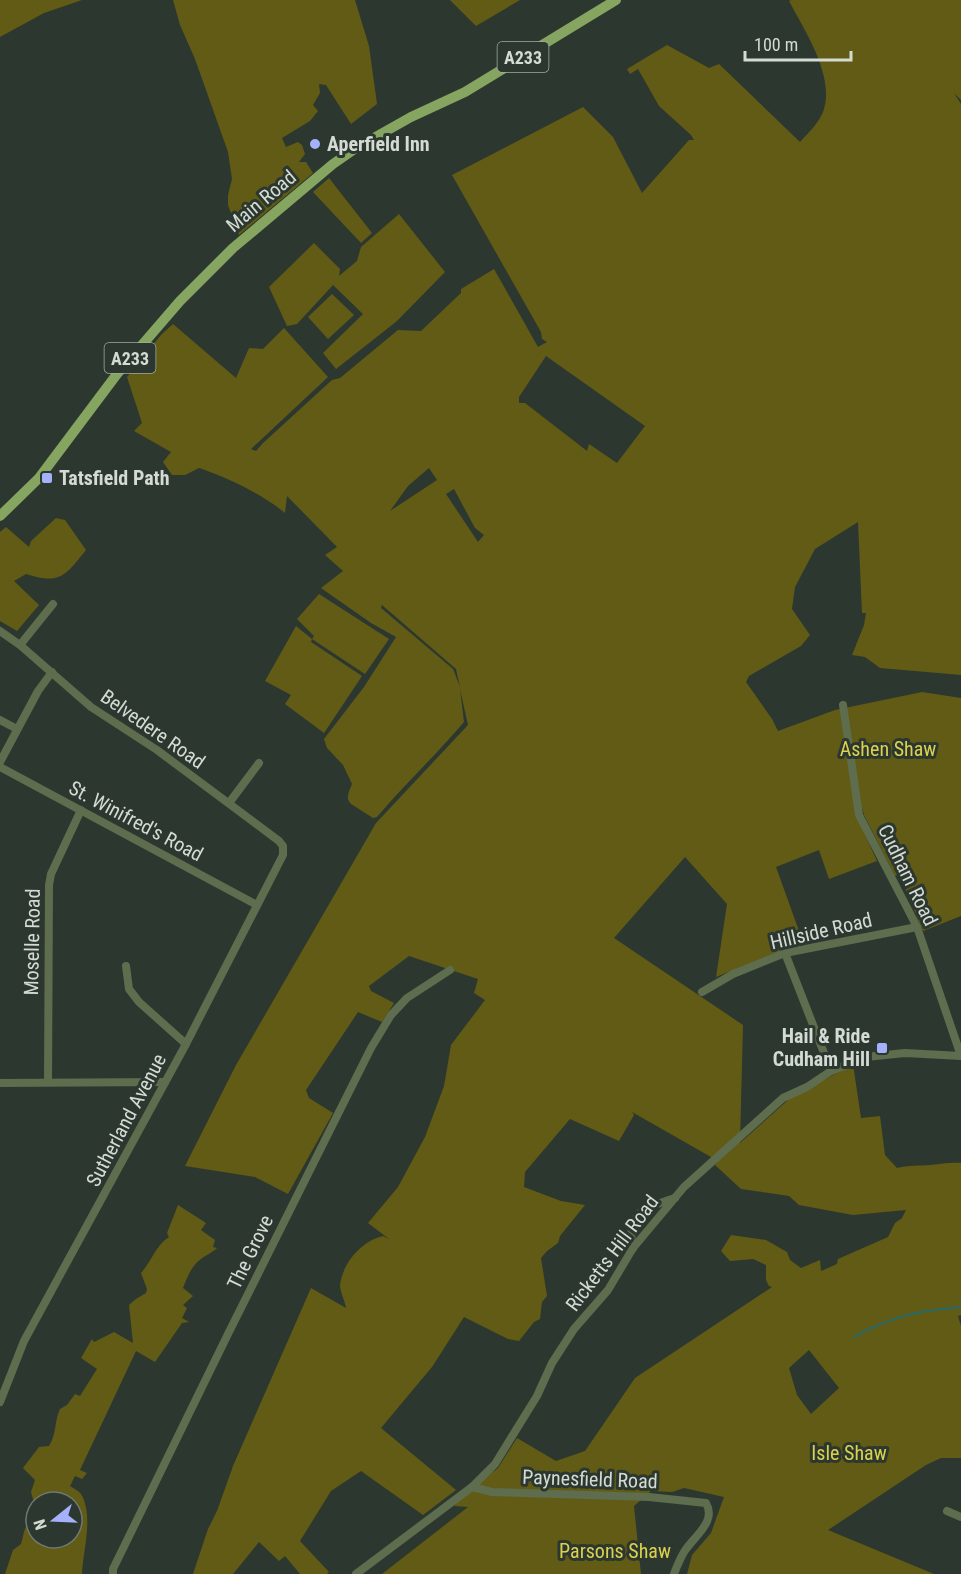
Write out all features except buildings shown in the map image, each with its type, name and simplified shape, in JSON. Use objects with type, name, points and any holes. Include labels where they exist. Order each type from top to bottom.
[{"type":"main road","name":"Main Road","points":[[0,516],[39,478],[117,374],[180,301],[233,248],[333,164],[356,148],[411,117],[465,92],[616,0]]},
{"type":"street","points":[[20,645],[53,604]]},
{"type":"street","name":"Belvedere Road","points":[[0,631],[20,645],[91,707],[157,750],[279,841],[283,846],[283,855]]},
{"type":"street","points":[[0,762],[38,691],[52,672]]},
{"type":"street","name":"Cudham Road","points":[[843,705],[859,815],[917,927],[961,1056]]},
{"type":"street","points":[[0,720],[17,729]]},
{"type":"street","points":[[229,803],[259,763]]},
{"type":"street","name":"St. Winifred's Road","points":[[0,767],[257,905]]},
{"type":"street","name":"Moselle Road","points":[[48,1082],[49,885],[51,874],[81,810]]},
{"type":"street","name":"Sutherland Avenue","points":[[0,1402],[24,1341],[186,1044],[283,855]]},
{"type":"street","name":"Hillside Road","points":[[702,992],[733,974],[785,953],[917,927]]},
{"type":"street","points":[[785,953],[831,1071]]},
{"type":"street","points":[[126,966],[129,989],[138,1002],[186,1044]]},
{"type":"street","name":"The Grove","points":[[113,1574],[113,1569],[216,1357],[371,1048],[391,1015],[407,998],[450,970]]},
{"type":"street","name":"Ricketts Hill Road","points":[[356,1574],[472,1487],[495,1464],[537,1396],[552,1363],[574,1329],[608,1290],[633,1248],[684,1187],[783,1098],[807,1088],[831,1071],[866,1057],[905,1053],[961,1056]]},
{"type":"street","points":[[0,1083],[165,1082]]},
{"type":"street","points":[[633,1248],[630,1233],[633,1221],[645,1209],[675,1198]]},
{"type":"street","name":"Paynesfield Road","points":[[472,1487],[492,1492],[649,1497],[706,1503],[710,1510],[709,1519],[685,1550],[674,1574]]},
{"type":"street","points":[[947,1511],[961,1517]]},
{"type":"green space","points":[[0,0],[82,0],[44,13],[0,37]]},
{"type":"green space","points":[[173,0],[355,0],[369,46],[377,104],[351,124],[326,85],[319,84],[320,93],[313,105],[318,111],[310,121],[282,138],[286,147],[298,142],[302,145],[305,154],[299,162],[306,162],[313,173],[239,235],[228,205],[232,179],[228,152],[195,59],[180,25]]},
{"type":"green space","points":[[450,0],[520,0],[476,26]]},
{"type":"green space","points":[[961,0],[961,100],[954,93],[961,104],[961,675],[880,668],[865,657],[852,655],[864,625],[866,613],[862,613],[858,522],[815,549],[795,587],[792,609],[810,635],[801,646],[749,676],[746,682],[778,731],[835,710],[922,692],[961,698],[961,916],[923,931],[899,874],[895,876],[862,808],[857,817],[877,861],[829,879],[819,850],[776,867],[803,942],[716,977],[727,904],[685,857],[614,938],[743,1025],[740,1143],[788,1100],[853,1064],[861,1118],[880,1116],[885,1155],[897,1168],[961,1163],[961,1315],[958,1316],[961,1326],[961,1458],[941,1458],[926,1465],[828,1530],[934,1574],[687,1574],[692,1555],[711,1533],[724,1497],[684,1488],[672,1492],[651,1491],[634,1506],[641,1574],[382,1574],[468,1507],[454,1506],[475,1485],[498,1468],[517,1438],[556,1461],[585,1451],[635,1378],[772,1287],[766,1280],[766,1265],[753,1259],[730,1261],[721,1251],[731,1235],[766,1240],[787,1252],[790,1260],[801,1268],[820,1260],[821,1271],[837,1264],[838,1259],[888,1237],[895,1223],[902,1218],[906,1210],[853,1215],[799,1205],[789,1196],[741,1189],[715,1165],[718,1161],[632,1112],[634,1115],[619,1141],[570,1119],[525,1172],[524,1187],[561,1201],[585,1205],[560,1236],[558,1243],[541,1258],[547,1296],[542,1302],[540,1319],[534,1322],[519,1341],[508,1339],[464,1317],[432,1367],[381,1428],[456,1490],[423,1515],[361,1471],[331,1491],[300,1541],[329,1572],[327,1574],[300,1574],[285,1556],[279,1561],[259,1542],[233,1574],[193,1574],[233,1466],[311,1288],[346,1308],[340,1285],[349,1261],[361,1248],[375,1239],[383,1236],[389,1239],[368,1223],[398,1187],[425,1137],[444,1086],[451,1045],[485,1000],[474,993],[478,979],[409,956],[369,986],[371,991],[394,1003],[382,1022],[358,1012],[306,1090],[309,1098],[333,1113],[288,1194],[255,1177],[185,1166],[236,1065],[376,823],[468,725],[460,689],[464,722],[377,817],[373,818],[349,802],[348,797],[352,784],[343,765],[327,748],[324,739],[364,687],[396,637],[371,623],[321,588],[343,571],[325,555],[337,547],[287,496],[285,513],[244,487],[199,468],[185,475],[172,475],[163,462],[171,452],[134,431],[142,423],[127,377],[161,335],[173,324],[236,378],[249,348],[263,349],[284,328],[328,377],[251,449],[256,451],[332,380],[340,378],[398,330],[421,331],[461,293],[461,289],[494,269],[538,347],[547,342],[542,339],[541,332],[452,175],[583,107],[613,137],[642,193],[689,140],[694,140],[659,106],[638,69],[630,74],[627,69],[667,45],[709,68],[719,64],[800,142],[823,112],[826,99],[825,85],[817,55],[789,1]],"holes":[[[546,356],[645,426],[617,463],[589,444],[587,451],[525,403],[519,403],[519,397]],[[429,468],[437,480],[390,511],[408,486]],[[454,489],[475,528],[484,535],[478,542],[446,494]],[[382,605],[456,669],[460,687],[453,669],[381,608]],[[809,1350],[839,1388],[811,1414],[797,1395],[789,1368]]]},
{"type":"green space","points":[[329,178],[372,233],[361,243],[313,192]]},
{"type":"green space","points":[[399,214],[445,272],[397,321],[336,369],[323,353],[363,314],[333,285],[297,324],[287,326],[269,287],[314,243],[340,269],[339,276],[357,261],[361,247]]},
{"type":"green space","points":[[332,294],[354,315],[328,339],[308,317]]},
{"type":"green space","points":[[56,518],[65,520],[86,550],[61,576],[47,579],[26,574],[14,581],[39,605],[17,631],[0,621],[0,532],[6,527],[29,547],[31,541]]},
{"type":"green space","points":[[319,594],[389,639],[365,674],[312,639],[314,636],[297,619]]},
{"type":"green space","points":[[296,626],[312,639],[311,642],[362,676],[324,733],[285,704],[291,695],[265,681]]},
{"type":"green space","points":[[178,1205],[206,1223],[201,1230],[215,1240],[213,1247],[217,1248],[195,1265],[183,1288],[193,1296],[183,1305],[187,1308],[182,1318],[189,1322],[182,1323],[155,1362],[136,1351],[80,1470],[87,1473],[82,1479],[75,1476],[70,1486],[76,1490],[32,1490],[35,1480],[23,1468],[39,1447],[49,1446],[60,1409],[67,1405],[75,1394],[80,1396],[97,1369],[81,1358],[92,1339],[94,1342],[114,1332],[133,1343],[129,1305],[146,1293],[147,1289],[141,1273],[161,1244],[169,1237],[167,1233]]},
{"type":"green space","points":[[84,1501],[87,1512],[87,1533],[82,1574],[5,1574],[13,1550],[21,1544],[24,1532],[24,1550],[84,1550]]},
{"type":"waterway","points":[[854,1337],[880,1324],[906,1316],[961,1307]]},
{"type":"place","name":"Aperfield Inn","points":[[315,144]]},
{"type":"place","name":"Tatsfield Path","points":[[47,478]]},
{"type":"place","name":"Hail & Ride Cudham Hill","points":[[882,1048]]},
{"type":"park label","name":"Ashen Shaw","points":[[888,749]]},
{"type":"park label","name":"Isle Shaw","points":[[849,1453]]},
{"type":"park label","name":"Parsons Shaw","points":[[615,1551]]}]
